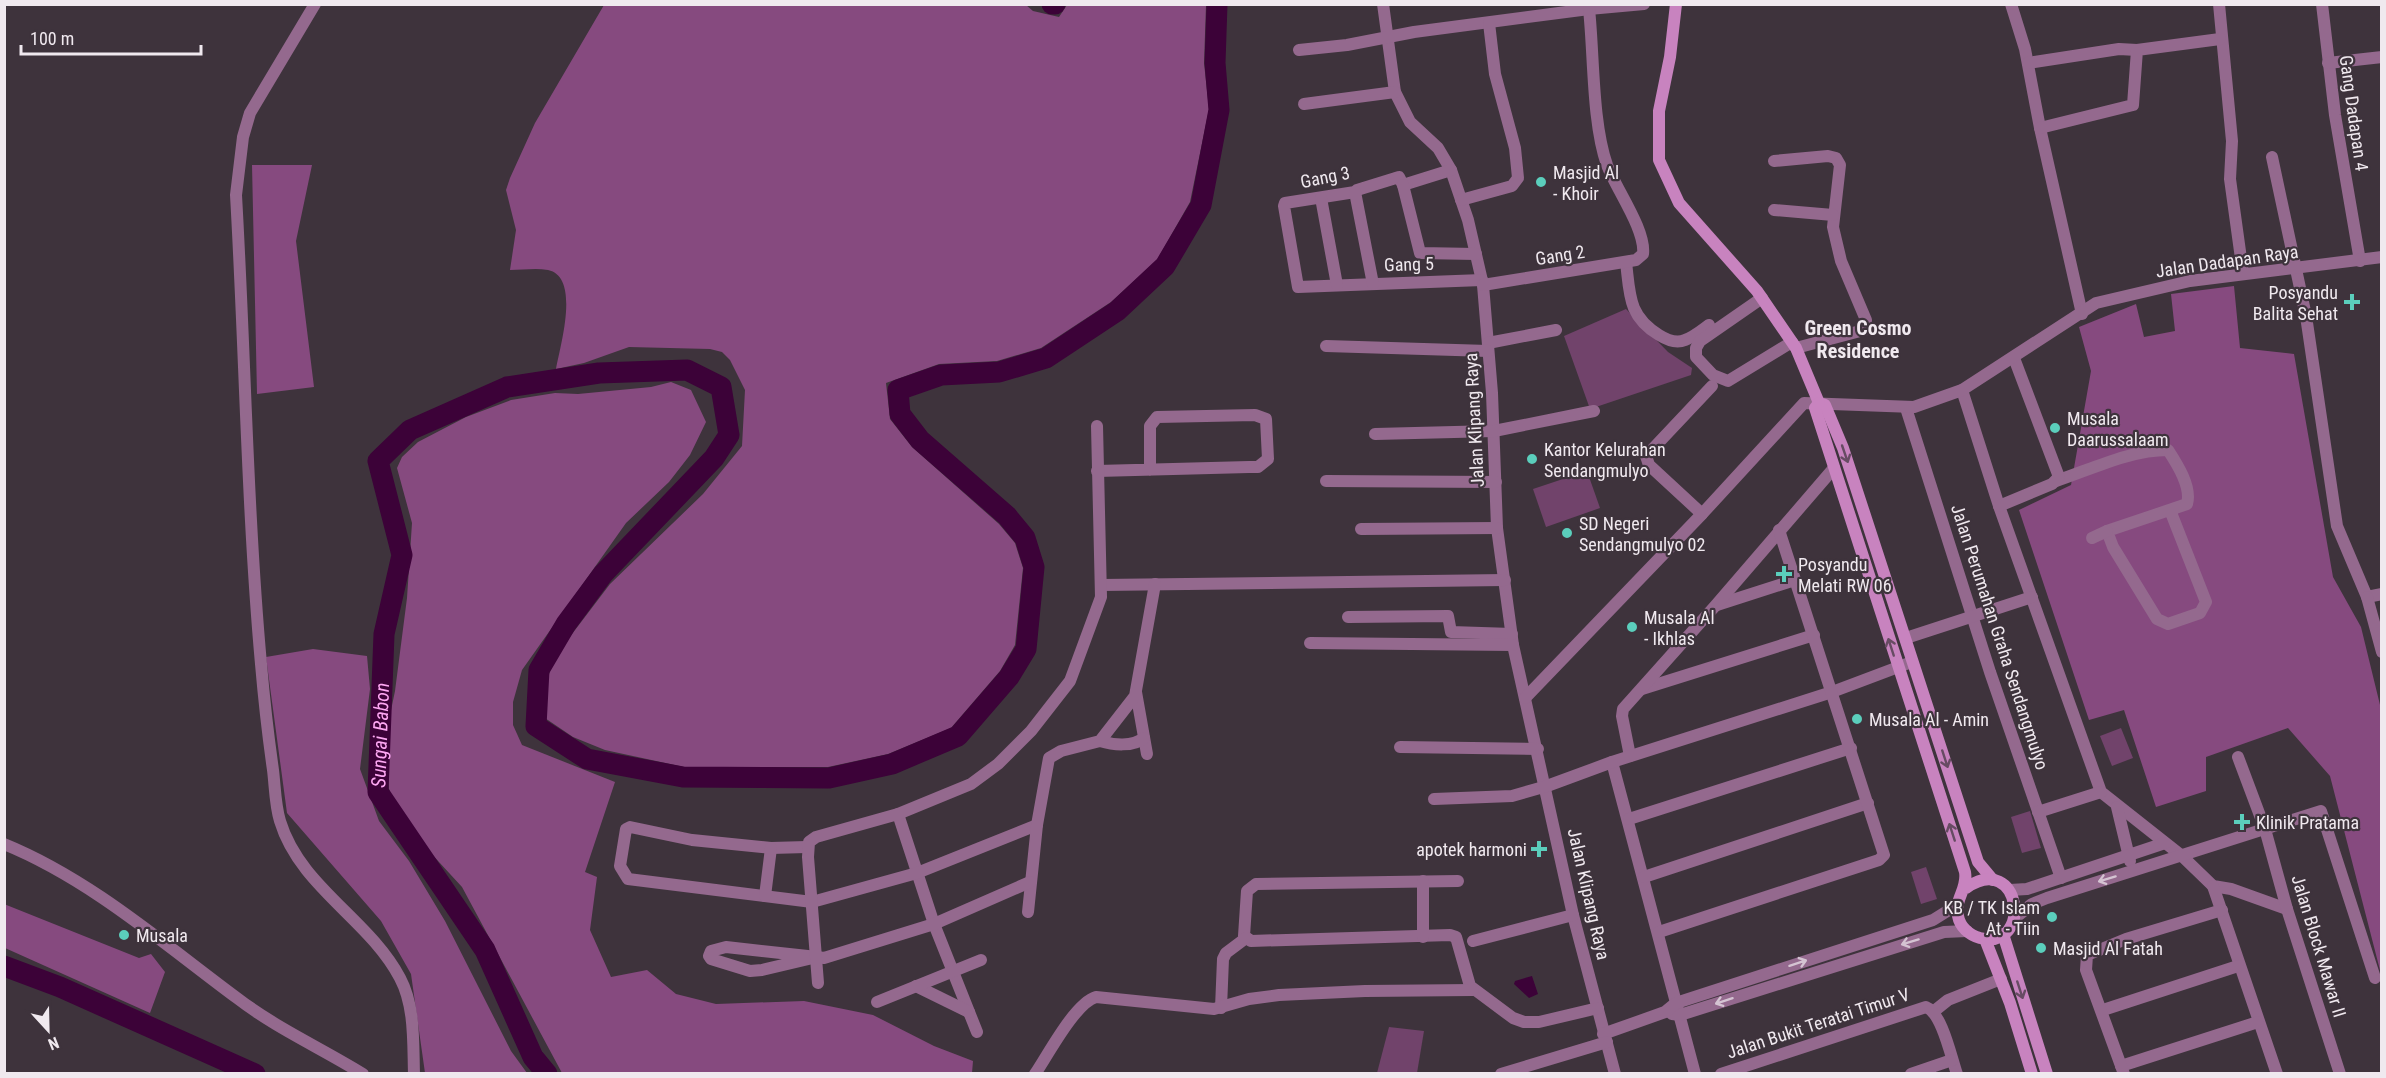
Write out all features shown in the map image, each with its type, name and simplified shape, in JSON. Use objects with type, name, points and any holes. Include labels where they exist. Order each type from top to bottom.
[{"type":"main road","points":[[1676,4],[1670,57],[1659,111],[1659,160],[1678,203],[1759,295],[1794,345],[1819,403],[1825,405],[1843,448],[1978,862],[1993,880],[2010,890],[2014,899],[2015,918],[2003,934],[1985,939],[1967,932],[1961,924],[1957,905],[1966,888],[1974,882],[1993,880]]},
{"type":"main road","points":[[1819,403],[1815,408],[1965,872],[1966,888]]},
{"type":"main road","points":[[1844,499],[1858,494]]},
{"type":"main road","points":[[2003,934],[2047,1074]]},
{"type":"main road","points":[[1985,939],[2001,979],[2032,1074]]},
{"type":"street","points":[[315,4],[250,113],[238,166],[236,195],[254,591],[264,703],[279,819],[303,865],[366,933],[401,978],[408,997],[412,1023],[414,1074]]},
{"type":"street","name":"Jalan Klipang Raya","points":[[1383,4],[1395,92],[1410,122],[1438,148],[1451,170],[1476,254],[1482,283],[1488,347],[1494,431],[1497,528],[1513,639],[1573,915],[1615,1074]]},
{"type":"street","points":[[1299,50],[1347,45],[1387,35],[1644,4]]},
{"type":"street","points":[[2011,4],[2028,63],[2040,128],[2082,314]]},
{"type":"street","points":[[2219,4],[2220,39],[2232,141],[2230,179],[2243,273]]},
{"type":"street","name":"Gang Dadapan 4","points":[[2322,4],[2328,63],[2360,261]]},
{"type":"street","name":"Gang 2","points":[[1482,283],[1626,262],[1642,256],[1641,239],[1607,164],[1601,140],[1589,9]]},
{"type":"street","points":[[1461,200],[1512,186],[1518,178],[1515,148],[1495,74],[1489,23]]},
{"type":"street","points":[[2028,63],[2119,49],[2137,50],[2220,39]]},
{"type":"street","points":[[2040,128],[2133,105],[2137,50]]},
{"type":"street","points":[[2328,63],[2382,57]]},
{"type":"street","points":[[1304,104],[1395,92]]},
{"type":"street","points":[[1759,295],[1700,341],[1696,348],[1696,357],[1713,375],[1728,381],[1794,345],[1863,330],[1866,326],[1841,261],[1833,215],[1840,165],[1836,158],[1828,156],[1774,160]]},
{"type":"street","points":[[2272,157],[2306,316],[2337,526],[2367,597],[2382,652]]},
{"type":"street","name":"Gang 3","points":[[1337,285],[1298,287],[1285,203],[1355,192],[1399,177],[1403,185],[1451,170]]},
{"type":"street","points":[[1403,185],[1420,253],[1476,254]]},
{"type":"street","points":[[1355,192],[1373,284]]},
{"type":"street","points":[[1320,198],[1337,285]]},
{"type":"street","points":[[1774,210],[1833,215]]},
{"type":"street","name":"Jalan Dadapan Raya","points":[[1819,403],[1906,408],[1924,404],[1962,390],[2096,303],[2110,299],[2243,273],[2295,269],[2382,257]]},
{"type":"street","points":[[1626,262],[1630,297],[1639,321],[1670,341],[1687,339],[1759,295]]},
{"type":"street","name":"Gang 5","points":[[1337,285],[1482,283]]},
{"type":"street","points":[[1326,346],[1488,347],[1556,330]]},
{"type":"street","points":[[2014,358],[2059,474],[2056,481]]},
{"type":"street","points":[[1702,514],[1649,465],[1646,456],[1712,386]]},
{"type":"street","points":[[1962,390],[1999,506],[2101,792],[2117,807],[2182,856],[2213,886],[2238,966],[2276,1073]]},
{"type":"street","points":[[1525,698],[1702,514],[1804,403],[1819,403]]},
{"type":"street","name":"Jalan Perumahan Graha Sendangmulyo","points":[[1906,408],[1972,615],[2061,878]]},
{"type":"street","points":[[1375,434],[1494,431],[1594,411]]},
{"type":"street","points":[[1097,471],[1150,470],[1262,466],[1268,459],[1266,419],[1255,415],[1157,417],[1152,420],[1150,426],[1150,470]]},
{"type":"street","points":[[1037,825],[917,873],[812,902],[628,879],[620,866],[626,829],[630,827],[675,838],[771,848],[807,847],[816,837],[898,814],[970,784],[998,764],[1031,731],[1070,681],[1097,608],[1101,585],[1097,426]]},
{"type":"street","points":[[1999,506],[2056,481],[2127,457],[2152,450],[2168,450],[2181,474],[2189,498],[2187,504],[2092,538]]},
{"type":"street","points":[[1630,756],[1622,713],[1640,689],[1834,468]]},
{"type":"street","points":[[1326,481],[1496,482]]},
{"type":"street","points":[[2107,531],[2113,547],[2157,619],[2168,624],[2200,613],[2206,602],[2170,510]]},
{"type":"street","points":[[1361,529],[1497,528]]},
{"type":"street","points":[[1659,932],[1881,859],[1884,852],[1779,530]]},
{"type":"street","points":[[1101,585],[1505,580]]},
{"type":"street","points":[[1716,605],[1795,580]]},
{"type":"street","points":[[1147,754],[1136,692],[1155,584]]},
{"type":"street","points":[[2367,597],[2382,594]]},
{"type":"street","points":[[1906,638],[2032,597]]},
{"type":"street","points":[[1348,617],[1448,616],[1451,632],[1513,639]]},
{"type":"street","points":[[1640,689],[1814,636]]},
{"type":"street","points":[[1310,643],[1513,639]]},
{"type":"street","points":[[1434,799],[1512,796],[1832,692],[1914,661]]},
{"type":"street","points":[[1100,741],[1136,692]]},
{"type":"street","points":[[1028,912],[1037,825],[1049,758],[1060,751],[1100,741],[1120,744],[1137,742],[1144,738]]},
{"type":"street","points":[[1400,747],[1538,749]]},
{"type":"street","points":[[1629,819],[1851,748]]},
{"type":"street","name":"Jalan Block Mawar II","points":[[2238,757],[2265,829],[2287,909],[2340,1074]]},
{"type":"street","points":[[1612,762],[1695,1074]]},
{"type":"street","points":[[2038,812],[2101,792]]},
{"type":"street","points":[[1644,877],[1868,803]]},
{"type":"street","points":[[2117,807],[2133,872]]},
{"type":"street","points":[[2015,918],[2032,904],[2046,898],[2321,811],[2375,978]]},
{"type":"street","points":[[898,814],[934,924],[977,1032]]},
{"type":"street","points":[[2010,890],[2027,889],[2165,843]]},
{"type":"street","points":[[4,844],[32,856],[149,930],[238,1000],[283,1029],[363,1074]]},
{"type":"street","points":[[807,847],[818,983]]},
{"type":"street","points":[[765,896],[771,848]]},
{"type":"street","points":[[1423,881],[1423,937]]},
{"type":"street","points":[[1458,881],[1256,884],[1247,891],[1243,930],[1246,938],[1251,941],[1456,937],[1460,945],[1466,979],[1473,990],[1513,1018],[1524,1022],[1539,1022],[1598,1008]]},
{"type":"street","points":[[817,957],[762,970],[750,970],[711,959],[709,956],[711,951],[726,946],[817,957],[824,958],[934,924],[1030,882]]},
{"type":"street","points":[[2213,886],[2231,889],[2287,909]]},
{"type":"street","points":[[1678,1009],[1933,920],[1957,905]]},
{"type":"street","points":[[2222,910],[2089,953],[2085,962],[2086,970],[2103,1010],[2122,1070],[2258,1022]]},
{"type":"street","points":[[1473,941],[1573,915]]},
{"type":"street","points":[[1501,1074],[1605,1038],[1665,1012],[1944,932],[1967,932]]},
{"type":"street","points":[[1221,1008],[1223,959],[1226,953],[1246,938]]},
{"type":"street","points":[[877,1002],[981,960]]},
{"type":"street","points":[[2103,1010],[2238,966]]},
{"type":"street","name":"Jalan Bukit Teratai Timur V","points":[[1721,1074],[1930,1010],[1948,1000],[2001,979]]},
{"type":"street","points":[[916,986],[969,1012]]},
{"type":"street","points":[[1035,1074],[1077,1012],[1092,998],[1199,1009],[1221,1008],[1249,999],[1279,995],[1473,990]]},
{"type":"street","points":[[1930,1010],[1939,1021],[1957,1074]]},
{"type":"street","points":[[1911,1074],[1952,1060]]},
{"type":"shaded area","points":[[604,5],[1026,5],[1033,11],[1059,17],[1067,5],[1206,5],[1204,63],[1209,109],[1190,202],[1157,260],[1111,302],[1041,348],[997,361],[939,364],[886,383],[890,419],[912,447],[999,524],[1015,543],[1023,568],[1015,645],[1000,671],[951,728],[888,754],[828,767],[684,767],[605,750],[573,737],[539,714],[553,659],[610,584],[703,494],[742,446],[745,390],[730,360],[722,352],[710,349],[629,347],[584,363],[556,369],[566,314],[564,285],[558,275],[548,270],[510,270],[516,230],[506,190],[510,178],[535,123]]},
{"type":"shaded area","points":[[252,165],[312,165],[296,241],[314,387],[257,394]]},
{"type":"shaded area","points":[[2234,286],[2240,348],[2294,354],[2333,577],[2361,627],[2381,709],[2381,974],[2330,776],[2288,728],[2206,757],[2206,791],[2156,807],[2124,710],[2089,720],[2019,510],[2071,485],[2091,371],[2079,327],[2136,304],[2144,337],[2175,331],[2171,294]]},
{"type":"shaded area","points":[[1626,309],[1668,352],[1692,368],[1691,375],[1590,409],[1564,336]]},
{"type":"shaded area","points":[[671,382],[691,390],[706,422],[690,455],[669,482],[626,523],[522,670],[513,702],[513,725],[522,745],[615,782],[585,872],[597,877],[590,930],[611,977],[647,970],[676,994],[716,1004],[804,1001],[873,1015],[934,1046],[973,1061],[972,1073],[562,1073],[462,887],[427,849],[393,801],[389,789],[384,744],[395,691],[407,598],[412,523],[397,468],[402,457],[418,442],[466,417],[511,400],[555,393],[578,394],[651,387]]},
{"type":"shaded area","points":[[1587,471],[1600,508],[1546,527],[1533,489]]},
{"type":"shaded area","points":[[313,649],[367,656],[370,689],[360,769],[379,821],[409,861],[445,921],[511,1051],[527,1073],[425,1073],[411,974],[381,921],[287,813],[266,657]]},
{"type":"shaded area","points":[[2121,728],[2133,758],[2112,766],[2100,736]]},
{"type":"shaded area","points":[[2030,811],[2041,848],[2022,853],[2011,817]]},
{"type":"shaded area","points":[[1926,867],[1937,899],[1921,904],[1911,872]]},
{"type":"shaded area","points":[[4,904],[139,958],[151,954],[165,972],[150,1013],[5,948]]},
{"type":"shaded area","points":[[1532,976],[1538,994],[1529,998],[1514,984],[1515,981]]},
{"type":"shaded area","points":[[1389,1027],[1424,1031],[1417,1073],[1377,1073]]},
{"type":"waterway","name":"Sungai Babon","points":[[547,1074],[533,1057],[485,950],[378,792],[384,634],[402,555],[378,461],[410,430],[507,387],[599,373],[687,370],[721,387],[729,435],[714,458],[603,574],[566,624],[539,670],[536,726],[587,759],[683,777],[829,778],[892,764],[958,736],[1009,677],[1026,649],[1034,567],[1025,538],[1007,516],[920,440],[900,414],[898,390],[941,375],[999,372],[1046,358],[1117,311],[1165,266],[1201,205],[1219,110],[1215,63],[1217,4]]},
{"type":"waterway","points":[[4,966],[60,987],[255,1074]]},
{"type":"place","name":"Masjid Al - Khoir","points":[[1541,182]]},
{"type":"place","name":"Posyandu Balita Sehat","points":[[2352,302]]},
{"type":"place","name":"Musala Daarussalaam","points":[[2055,428]]},
{"type":"place","name":"Kantor Kelurahan Sendangmulyo","points":[[1532,459]]},
{"type":"place","name":"SD Negeri Sendangmulyo 02","points":[[1567,533]]},
{"type":"place","name":"Posyandu Melati RW 06","points":[[1784,574]]},
{"type":"place","name":"Musala Al - Ikhlas","points":[[1632,627]]},
{"type":"place","name":"Musala Al - Amin","points":[[1857,719]]},
{"type":"place","name":"Klinik Pratama","points":[[2242,822]]},
{"type":"place","name":"apotek harmoni","points":[[1539,849]]},
{"type":"place","name":"KB / TK Islam At - Tiin","points":[[2052,917]]},
{"type":"place","name":"Musala","points":[[124,935]]},
{"type":"place","name":"Masjid Al Fatah","points":[[2041,948]]},
{"type":"district","name":"Green Cosmo Residence","points":[[1858,340]]}]
